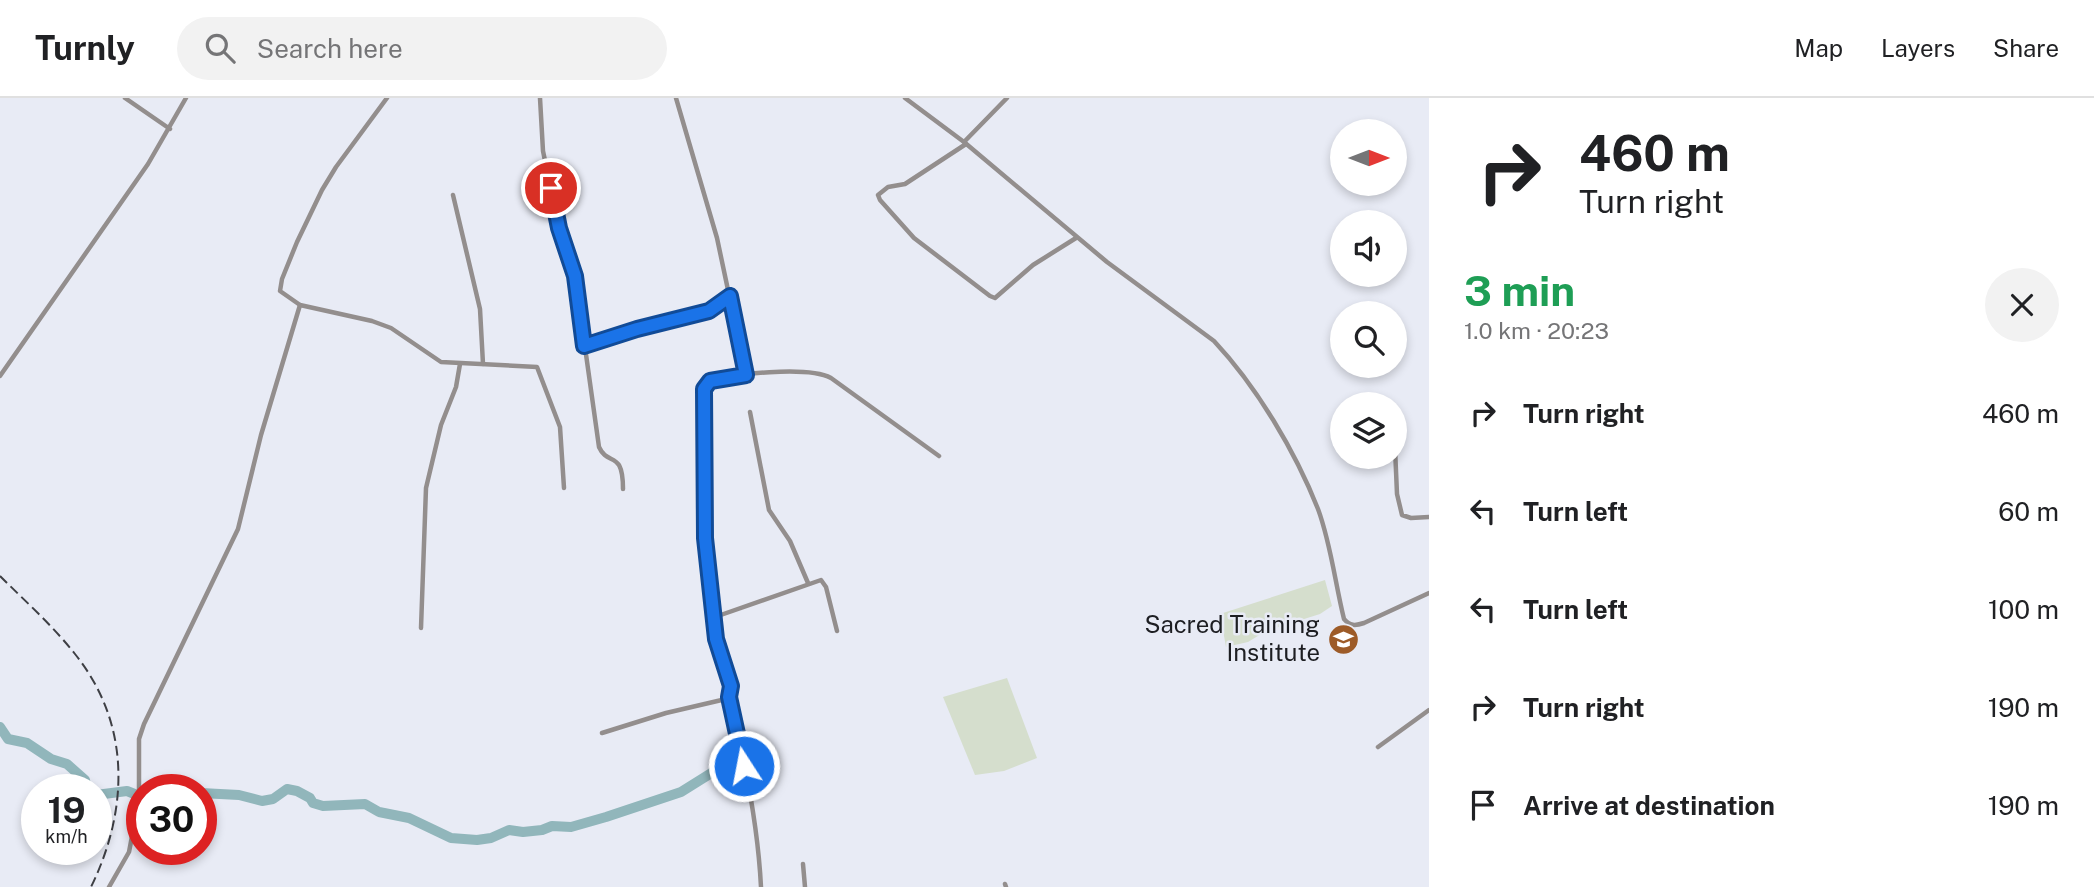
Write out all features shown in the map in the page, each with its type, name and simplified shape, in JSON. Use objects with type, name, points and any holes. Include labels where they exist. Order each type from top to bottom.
[{"type":"street","points":[[125,98],[170,129]]},
{"type":"street","points":[[0,376],[148,164],[186,98]]},
{"type":"street","points":[[387,98],[336,167],[297,242],[280,289],[282,294],[300,305],[391,327],[440,362],[534,366],[538,369],[560,427],[564,488]]},
{"type":"street","points":[[540,98],[543,151],[559,228],[575,276],[600,450],[621,467],[623,489]]},
{"type":"street","points":[[676,98],[717,238],[746,375]]},
{"type":"street","points":[[905,98],[965,143],[1076,238],[1214,341],[1233,363],[1278,427],[1318,510],[1344,618],[1348,623],[1357,626],[1429,593]]},
{"type":"street","points":[[1007,98],[965,143],[905,184],[888,187],[878,195],[880,200],[915,238],[995,298],[1033,265],[1076,238]]},
{"type":"street","points":[[453,195],[480,309],[483,364]]},
{"type":"street","points":[[584,346],[709,311],[730,296]]},
{"type":"street","points":[[109,887],[128,857],[141,787],[139,739],[238,529],[261,435],[300,305]]},
{"type":"street","points":[[421,628],[426,488],[440,425],[456,387],[460,364]]},
{"type":"street","points":[[761,887],[760,863],[744,766],[729,697],[731,686],[718,650],[705,538],[704,389],[710,381],[746,375],[799,371],[825,375],[939,456]]},
{"type":"street","points":[[750,412],[769,510],[790,541],[808,583]]},
{"type":"street","points":[[1396,469],[1397,494],[1402,515],[1410,518],[1429,517]]},
{"type":"street","points":[[715,617],[821,580],[837,631]]},
{"type":"street","points":[[602,733],[729,697]]},
{"type":"street","points":[[1378,747],[1429,710]]},
{"type":"street","points":[[803,864],[805,887]]},
{"type":"green space","points":[[1325,580],[1332,606],[1320,614],[1266,631],[1248,642],[1226,647],[1220,614]]},
{"type":"green space","points":[[1007,678],[1037,758],[1004,771],[975,775],[943,697]]},
{"type":"waterway","points":[[0,727],[8,739],[27,743],[51,759],[67,764],[78,774]]},
{"type":"waterway","points":[[217,794],[239,795],[262,801],[273,799],[287,789],[297,791],[310,798],[313,803],[323,806],[365,804],[379,812],[409,818],[451,838],[477,840],[491,838],[509,830],[523,832],[552,826],[571,827],[606,817],[681,792],[713,772],[741,760]]},
{"type":"waterway","points":[[112,793],[126,791]]},
{"type":"railway","points":[[0,576],[75,654],[93,681],[115,738],[117,797],[104,857],[91,887]]},
{"type":"place","name":"Sacred Training Institute","points":[[1343,639]]},
{"type":"route","points":[[551,188],[559,228],[575,276],[584,346],[709,311],[730,296],[746,375],[710,381],[705,385],[705,538],[716,639],[731,686],[729,697],[744,766]]}]
